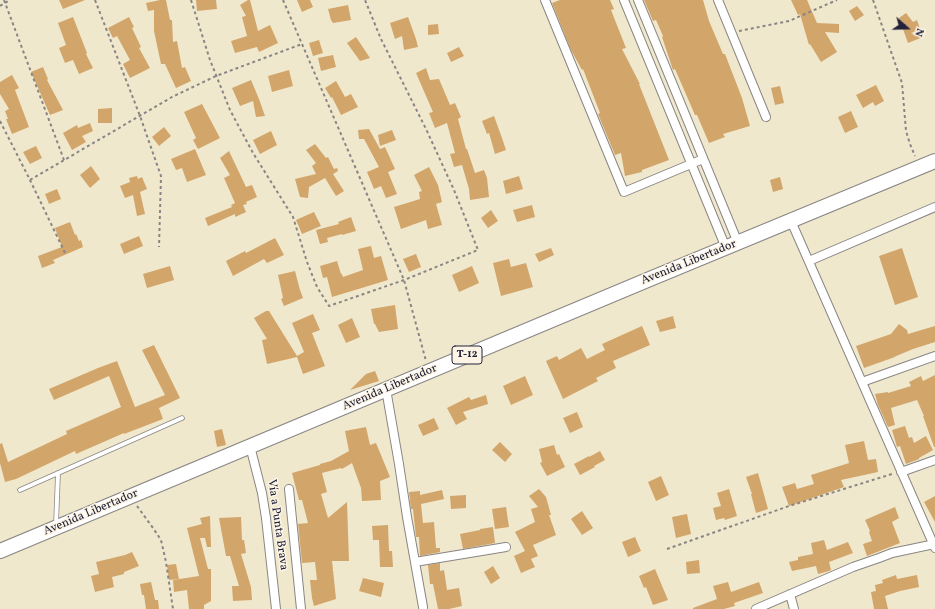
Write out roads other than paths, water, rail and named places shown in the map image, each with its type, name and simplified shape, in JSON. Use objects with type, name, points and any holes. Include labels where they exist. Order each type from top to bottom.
[{"type":"highway","name":"Avenida Libertador","points":[[0,551],[935,161]]},
{"type":"street","points":[[545,0],[624,192],[703,159]]},
{"type":"street","points":[[624,0],[691,164],[732,245]]},
{"type":"street","points":[[638,0],[703,159],[732,245]]},
{"type":"street","points":[[718,0],[766,117]]},
{"type":"street","points":[[809,261],[935,207]]},
{"type":"street","points":[[756,609],[853,567],[892,553],[934,545],[791,221]]},
{"type":"street","points":[[862,382],[935,356]]},
{"type":"street","points":[[386,389],[423,607]]},
{"type":"street","name":"Vía a Punta Brava","points":[[250,446],[262,493],[266,518],[276,609]]},
{"type":"street","points":[[901,472],[935,460]]},
{"type":"street","points":[[289,489],[301,609]]},
{"type":"street","points":[[415,562],[506,547]]},
{"type":"street","points":[[790,594],[794,609]]},
{"type":"lane","points":[[20,490],[182,418]]},
{"type":"lane","points":[[56,527],[58,473]]}]
